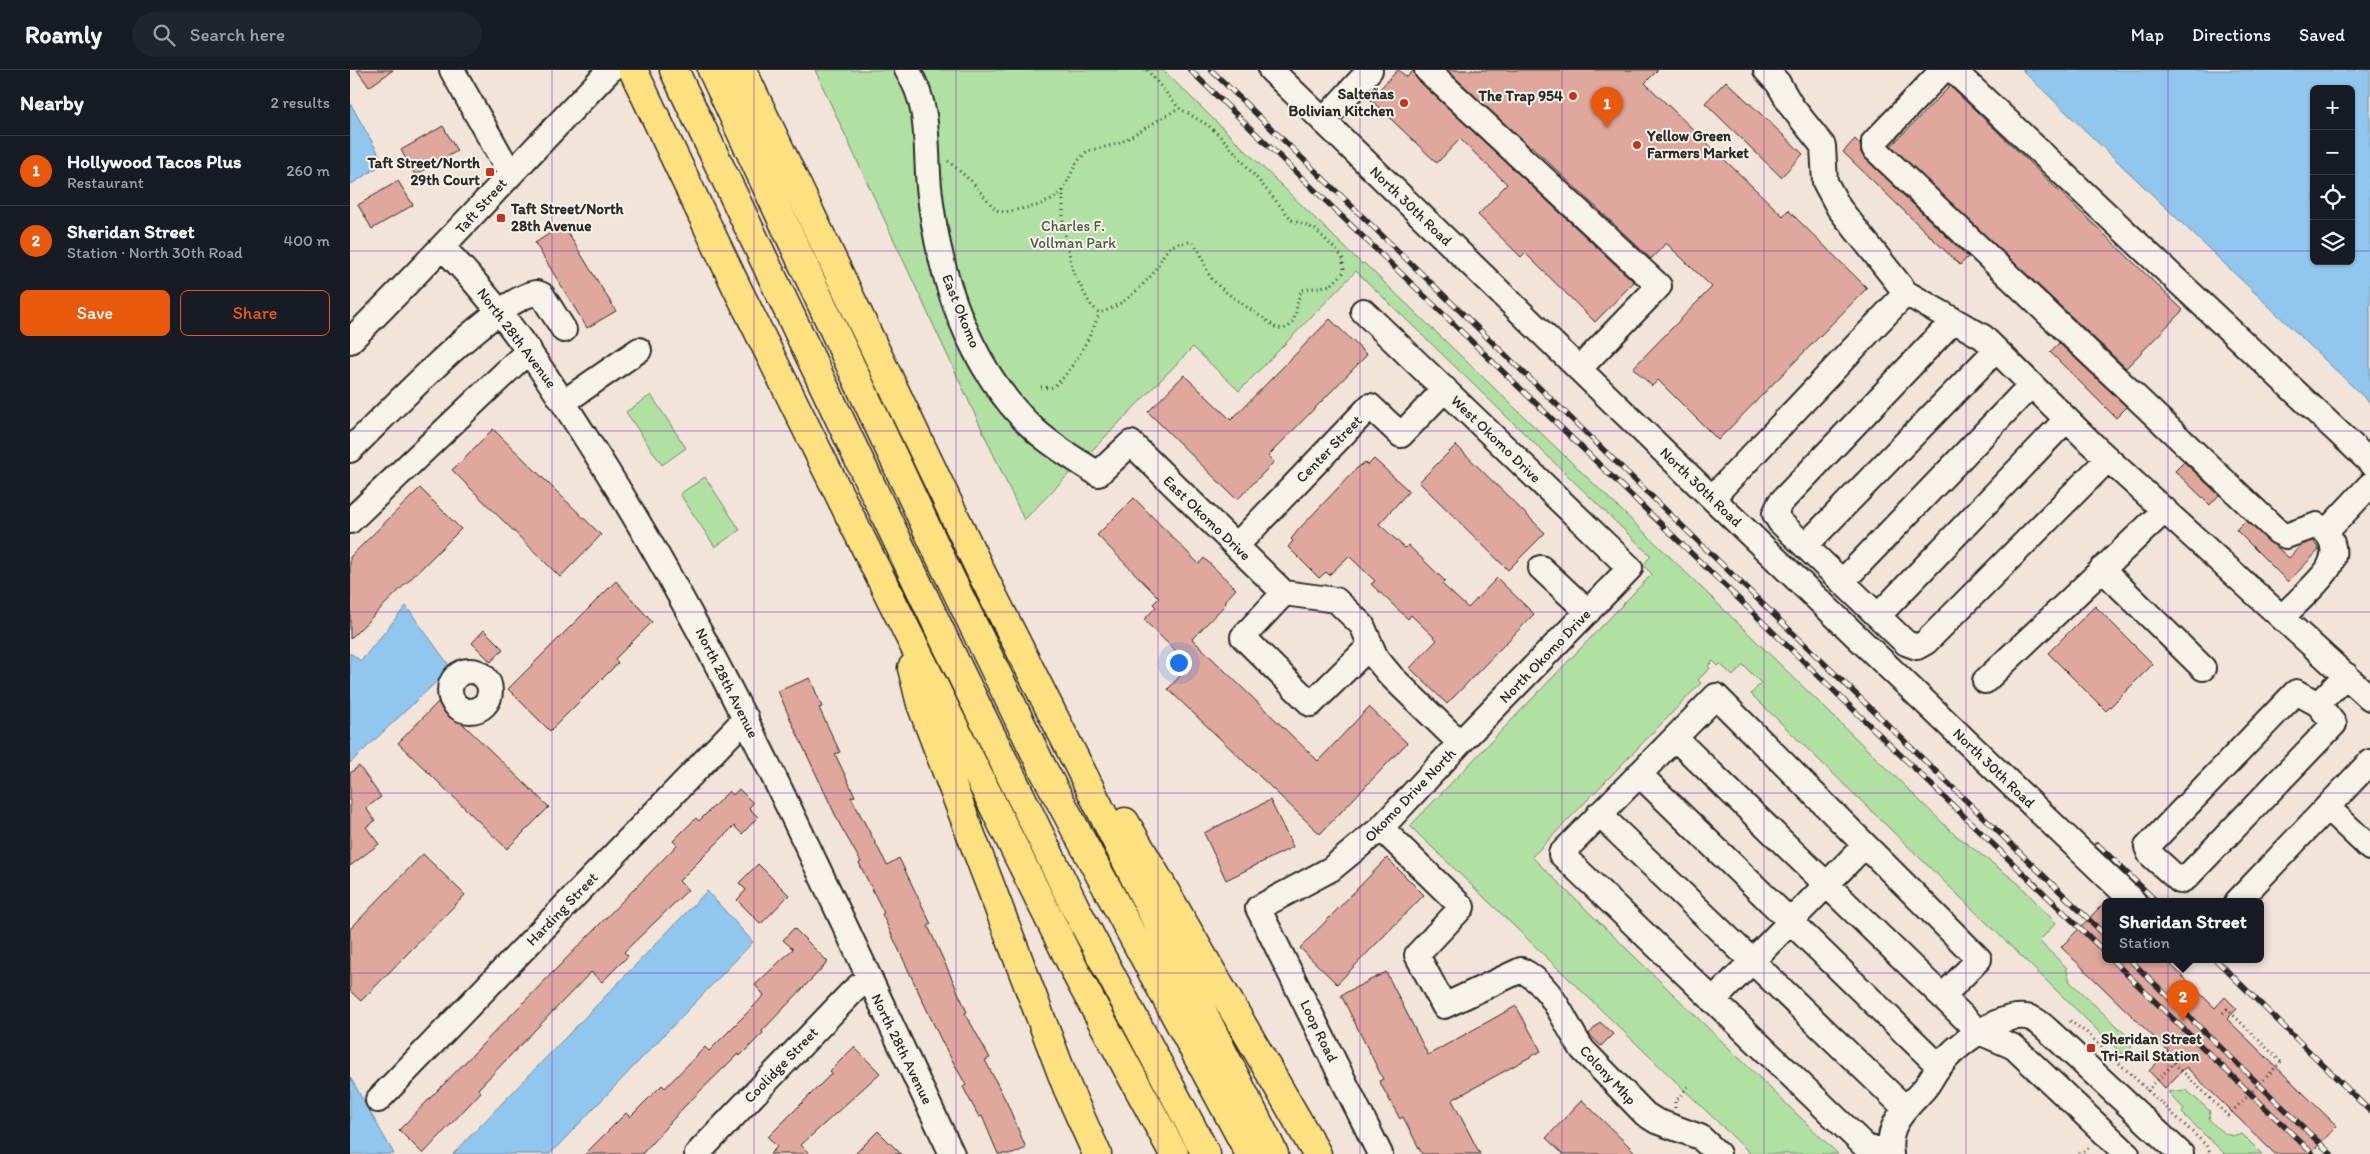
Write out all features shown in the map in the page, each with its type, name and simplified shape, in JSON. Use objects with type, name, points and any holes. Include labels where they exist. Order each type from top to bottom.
[{"type":"highway","points":[[634,70],[737,288],[1079,979],[1174,1154]]},
{"type":"highway","points":[[712,70],[944,566],[1043,769],[1250,1154]]},
{"type":"highway","points":[[742,70],[982,574],[1274,1154]]},
{"type":"highway","points":[[677,76],[944,641],[1076,910],[1206,1154]]},
{"type":"highway","points":[[982,574],[1317,1154]]},
{"type":"highway","points":[[898,615],[921,704],[1066,1087],[1097,1154]]},
{"type":"street","points":[[452,70],[510,173]]},
{"type":"street","name":"Taft Street","points":[[350,341],[442,248],[510,173],[610,70]]},
{"type":"street","name":"East Okomo","points":[[907,70],[922,100],[926,122],[930,187],[944,270],[966,330],[979,356],[1003,394],[1027,422],[1057,447],[1098,474],[1131,443]]},
{"type":"street","name":"North 30th Road","points":[[1271,70],[1712,498],[2130,898]]},
{"type":"street","points":[[1323,120],[1370,70]]},
{"type":"street","points":[[1427,70],[1660,286],[1579,369]]},
{"type":"street","points":[[1766,70],[1778,83],[1792,107],[1823,146],[1825,182],[1839,208],[1906,293],[1983,338],[2066,420],[2370,698]]},
{"type":"street","points":[[1943,70],[1874,142],[1874,148],[2278,532],[2286,536],[2317,525],[2331,537],[2333,544],[2330,566],[2282,617]]},
{"type":"street","points":[[1953,70],[2370,462]]},
{"type":"street","name":"North 28th Avenue","points":[[442,248],[500,311],[530,350],[647,536],[746,718],[952,1154]]},
{"type":"street","points":[[350,450],[441,361],[500,311],[525,296],[537,293],[542,295],[564,330]]},
{"type":"street","points":[[1712,498],[1906,293]]},
{"type":"street","name":"West Okomo Drive","points":[[1363,311],[1630,568]]},
{"type":"street","points":[[1953,321],[1780,502],[1775,514],[1780,522],[1906,643],[1917,647],[1926,642],[2108,459]]},
{"type":"street","points":[[350,521],[530,350]]},
{"type":"street","points":[[564,402],[639,350]]},
{"type":"street","points":[[1805,546],[1996,350]]},
{"type":"street","points":[[1842,582],[2031,385]]},
{"type":"street","name":"Center Street","points":[[1236,546],[1370,406],[1401,435],[1445,389]]},
{"type":"street","points":[[1878,616],[2066,420]]},
{"type":"street","name":"East Okomo Drive","points":[[1131,443],[1284,593]]},
{"type":"street","points":[[2326,532],[2370,485]]},
{"type":"street","points":[[1985,681],[2165,510]]},
{"type":"street","points":[[1542,568],[1588,612]]},
{"type":"street","name":"North Okomo Drive","points":[[1460,743],[1630,568]]},
{"type":"street","points":[[2102,569],[2203,668]]},
{"type":"street","points":[[1370,646],[1311,704],[1243,637],[1284,593],[1336,600],[1362,624],[1376,658],[1390,676],[1460,743]]},
{"type":"street","points":[[2318,704],[2346,676]]},
{"type":"street","points":[[2296,692],[2318,704],[2334,724],[2186,878],[2180,880],[2150,854],[2147,847],[2296,692]]},
{"type":"street","points":[[1943,996],[1979,959],[1716,696],[1560,854],[1868,1149],[1890,1151],[1892,1128],[1905,1108],[1925,1088],[1939,1066],[1966,1039],[2009,1018],[2026,1016],[2037,1021],[2181,1154]]},
{"type":"street","name":"Harding Street","points":[[378,1100],[746,718]]},
{"type":"street","points":[[1675,738],[1979,1032],[2014,1047],[2126,1154]]},
{"type":"street","name":"Okomo Drive North","points":[[1258,908],[1331,869],[1382,828],[1460,743]]},
{"type":"street","points":[[2241,898],[2370,762]]},
{"type":"street","points":[[1639,774],[1939,1066]]},
{"type":"street","points":[[2327,807],[2370,848]]},
{"type":"street","points":[[1599,814],[1905,1108]]},
{"type":"street","name":"Colony Mhp","points":[[1382,828],[1462,906],[1417,955],[1444,1006],[1521,970],[1532,976],[1547,992],[1561,1010],[1575,1039],[1583,1050],[1645,1114],[1656,1121],[1700,1137],[1718,1154]]},
{"type":"street","points":[[1712,1001],[1865,845]]},
{"type":"street","name":"Loop Road","points":[[1258,908],[1380,1154]]},
{"type":"street","name":"Coolidge Street","points":[[696,1154],[852,992],[868,978]]},
{"type":"path","points":[[1099,313],[1110,310],[1120,303],[1154,271],[1166,251],[1174,245],[1183,242],[1191,242],[1197,247],[1208,272],[1217,284],[1280,329],[1290,325],[1294,320],[1299,294],[1302,290],[1331,286],[1344,272],[1342,259],[1327,241],[1309,226],[1292,220],[1227,143],[1209,126],[1179,108],[1146,70]]},
{"type":"path","points":[[943,158],[956,166],[996,210],[1005,212],[1036,206],[1051,200],[1063,190],[1077,162],[1087,151],[1118,144],[1179,108]]},
{"type":"path","points":[[1063,190],[1063,225],[1073,272],[1090,304],[1099,313]]},
{"type":"path","points":[[1040,388],[1051,388],[1064,376],[1096,326],[1099,313]]},
{"type":"path","points":[[2143,1094],[2175,1062],[2228,1116],[2280,1062],[2227,1009],[2223,1013]]},
{"type":"path","points":[[2066,1019],[2087,1033],[2206,1145],[2211,1154]]},
{"type":"path","points":[[1674,1116],[1675,1102],[1689,1085]]},
{"type":"green space","name":"Charles F. Vollman Park","points":[[815,70],[1163,70],[1362,264],[1364,263],[1671,558],[1953,833],[2018,883],[2056,923],[2039,941],[2066,967],[2070,982],[2133,1041],[2131,1048],[2124,1056],[1751,694],[1761,683],[1743,665],[1733,676],[1720,664],[1718,666],[1713,661],[1708,666],[1710,668],[1698,680],[1701,683],[1532,857],[1838,1154],[1751,1154],[1410,826],[1652,574],[1643,565],[1651,556],[1356,271],[1239,391],[1193,347],[1024,520]]},
{"type":"green space","points":[[651,395],[686,448],[662,465],[626,412]]},
{"type":"green space","points":[[705,477],[740,530],[715,547],[680,494]]},
{"type":"green space","points":[[2186,1090],[2210,1111],[2209,1119],[2220,1130],[2232,1136],[2242,1134],[2262,1154],[2225,1154],[2182,1113],[2184,1109],[2168,1092]]},
{"type":"water","points":[[2022,70],[2370,70],[2370,403]]},
{"type":"water","points":[[350,103],[384,163],[350,185]]},
{"type":"water","points":[[406,606],[451,668],[350,763],[350,653],[361,661]]},
{"type":"water","points":[[707,891],[753,942],[550,1154],[453,1154]]},
{"type":"water","points":[[350,1077],[394,1154],[350,1154]]},
{"type":"building","points":[[357,70],[393,70],[369,87]]},
{"type":"building","points":[[1398,70],[1407,77],[1414,70],[1418,80],[1634,282],[1595,322],[1525,253],[1521,257],[1478,215],[1507,184],[1460,139],[1437,163],[1370,99]]},
{"type":"building","points":[[1447,70],[1658,70],[1645,83],[1783,216],[1788,210],[1867,288],[1718,440],[1658,380],[1652,386],[1633,368],[1712,287],[1666,243],[1651,259]]},
{"type":"building","points":[[1726,81],[1803,154],[1781,177],[1705,103]]},
{"type":"building","points":[[1950,86],[2183,310],[2126,368],[1891,146]]},
{"type":"building","points":[[443,126],[457,151],[415,175],[401,150]]},
{"type":"building","points":[[1855,139],[1860,144],[1861,153],[1865,158],[1968,257],[1960,265],[1843,152]]},
{"type":"building","points":[[398,181],[413,205],[372,229],[358,205]]},
{"type":"building","points":[[563,225],[616,311],[587,328],[535,243]]},
{"type":"building","points":[[1330,319],[1367,355],[1268,456],[1274,462],[1237,500],[1148,412],[1184,375],[1231,420]]},
{"type":"building","points":[[2059,343],[2127,407],[2116,418],[2050,352]]},
{"type":"building","points":[[493,429],[601,535],[560,577],[452,470]]},
{"type":"building","points":[[1456,445],[1545,533],[1508,570],[1419,482]]},
{"type":"building","points":[[1374,459],[1409,491],[1379,524],[1405,548],[1408,545],[1445,581],[1442,584],[1468,608],[1497,578],[1534,614],[1447,704],[1410,668],[1437,640],[1411,615],[1408,619],[1371,584],[1375,581],[1349,556],[1329,575],[1326,572],[1319,578],[1288,547],[1293,541],[1291,539],[1299,529],[1356,469],[1365,462],[1368,465]]},
{"type":"building","points":[[2184,462],[2219,495],[2210,505],[2175,471]]},
{"type":"building","points":[[420,488],[461,529],[350,639],[350,557]]},
{"type":"building","points":[[1134,498],[1199,564],[1204,558],[1236,589],[1224,602],[1226,604],[1192,639],[1318,761],[1369,707],[1407,743],[1320,834],[1168,689],[1190,665],[1144,620],[1156,607],[1153,604],[1159,598],[1097,535]]},
{"type":"building","points":[[2246,520],[2289,558],[2301,545],[2314,541],[2319,550],[2288,582],[2236,530]]},
{"type":"building","points":[[616,581],[652,622],[615,659],[618,663],[550,731],[508,689]]},
{"type":"building","points":[[2095,606],[2153,664],[2106,711],[2048,653]]},
{"type":"building","points":[[484,630],[503,649],[491,662],[472,643]]},
{"type":"building","points":[[810,678],[822,707],[819,708],[840,752],[835,754],[855,796],[851,797],[887,865],[899,858],[931,924],[928,926],[967,1012],[965,1013],[990,1058],[985,1060],[1007,1103],[1026,1148],[1013,1154],[998,1154],[982,1116],[979,1117],[963,1087],[966,1085],[942,1042],[882,914],[884,913],[859,863],[861,862],[840,825],[778,691]]},
{"type":"building","points":[[439,701],[549,807],[507,849],[398,743]]},
{"type":"building","points":[[359,766],[381,797],[366,808],[375,821],[366,827],[379,844],[350,866],[350,773]]},
{"type":"building","points":[[739,789],[753,803],[749,808],[758,817],[742,834],[734,826],[679,881],[688,890],[624,952],[628,956],[602,982],[591,972],[478,1089],[481,1092],[423,1154],[399,1130],[677,845],[673,841],[696,818],[699,821],[729,791],[733,795]]},
{"type":"building","points":[[1270,800],[1293,847],[1226,880],[1204,833]]},
{"type":"building","points":[[423,854],[465,895],[361,1001],[350,991],[350,929]]},
{"type":"building","points":[[1387,858],[1424,895],[1337,984],[1300,948]]},
{"type":"building","points":[[758,864],[789,895],[761,924],[737,900],[746,890],[739,883]]},
{"type":"building","points":[[2102,905],[2102,963],[2169,963],[2215,1008],[2225,997],[2237,1009],[2227,1019],[2337,1126],[2310,1154],[2275,1154],[2186,1067],[2165,1088],[2149,1071],[2168,1051],[2061,947]]},
{"type":"building","points":[[794,928],[828,962],[762,1031],[763,1033],[740,1056],[738,1054],[684,1107],[642,1154],[585,1154],[626,1113],[630,1117],[662,1085],[665,1088],[705,1047],[709,1051],[754,1006],[764,995],[755,985],[793,949],[783,940]]},
{"type":"building","points":[[1386,972],[1428,1055],[1516,1006],[1541,1051],[1452,1100],[1480,1154],[1422,1154],[1403,1117],[1400,1119],[1379,1081],[1383,1079],[1341,995]]},
{"type":"building","points":[[1600,1022],[1613,1034],[1601,1046],[1589,1034]]},
{"type":"building","points":[[854,1047],[880,1073],[801,1145],[810,1154],[770,1154],[777,1147],[768,1137],[832,1073],[830,1071]]},
{"type":"building","points":[[1582,1100],[1637,1154],[1563,1154],[1546,1138]]},
{"type":"building","points":[[878,1131],[901,1154],[855,1154]]},
{"type":"railway","points":[[1190,70],[2102,949]]},
{"type":"railway","points":[[1211,70],[2102,932]]},
{"type":"railway","points":[[2097,844],[2153,898]]},
{"type":"railway","points":[[2115,963],[2313,1154]]},
{"type":"railway","points":[[2133,963],[2331,1154]]},
{"type":"railway","points":[[2219,963],[2370,1111]]},
{"type":"place","name":"The Trap 954","points":[[1573,96]]},
{"type":"place","name":"Salteñas Bolivian Kitchen","points":[[1404,103]]},
{"type":"place","name":"Hollywood Tacos Plus","points":[[1607,128]]},
{"type":"place","name":"Yellow Green Farmers Market","points":[[1637,145]]},
{"type":"place","name":"Taft Street/North 29th Court","points":[[490,172]]},
{"type":"place","name":"Taft Street/North 28th Avenue","points":[[501,218]]},
{"type":"place","name":"Sheridan Street","points":[[2183,1021]]},
{"type":"place","name":"Sheridan Street Tri-Rail Station","points":[[2091,1048]]}]
